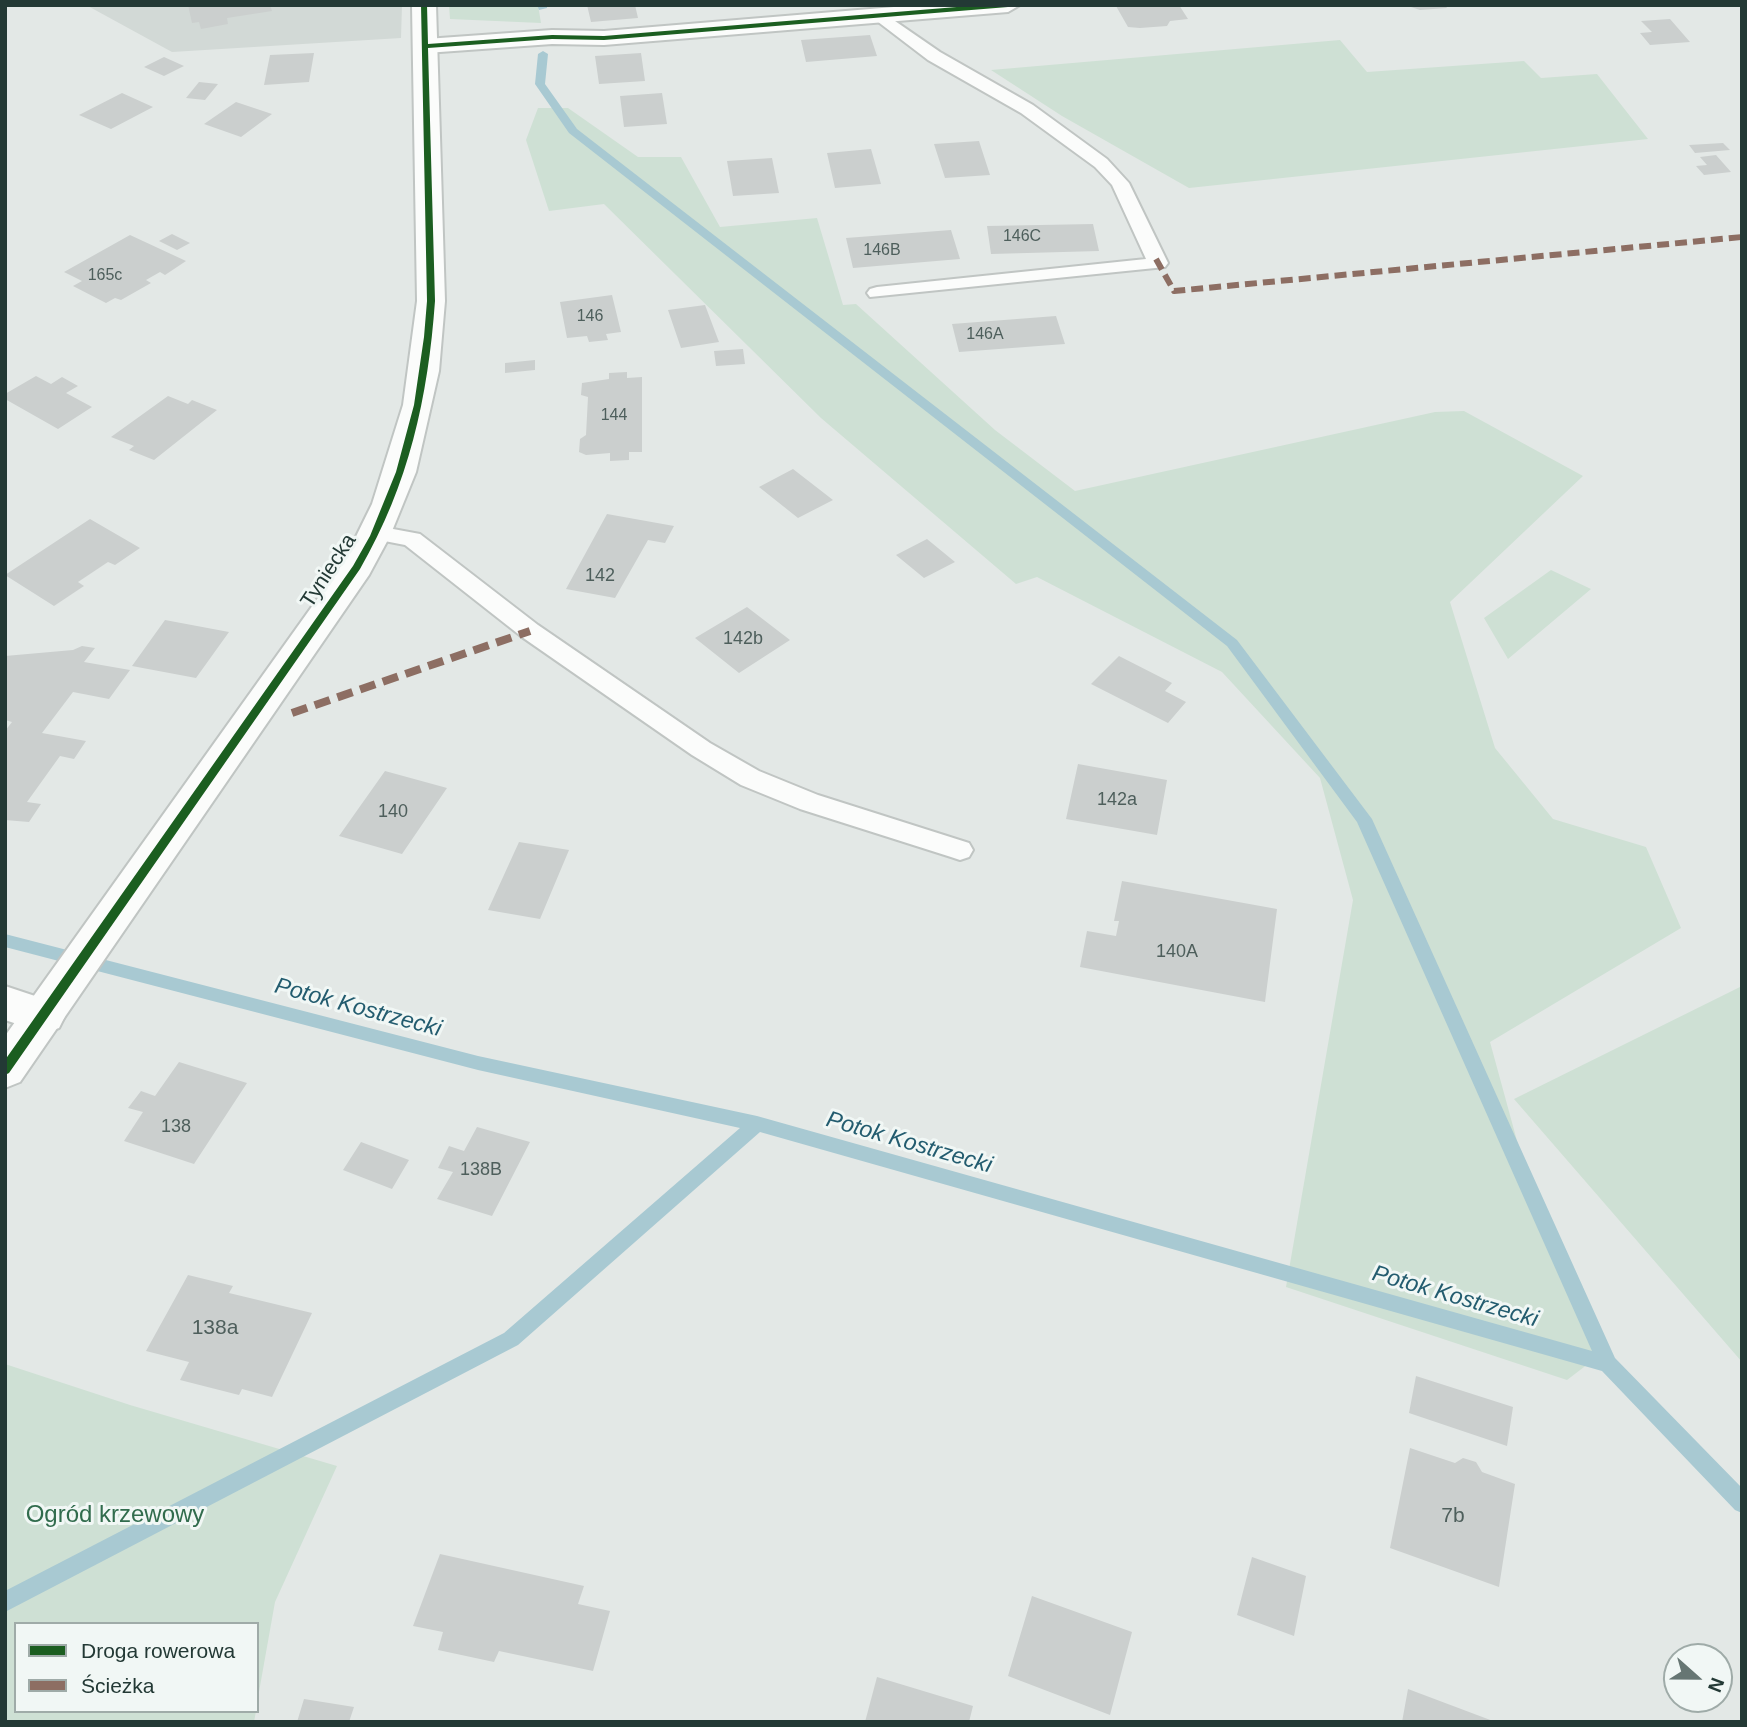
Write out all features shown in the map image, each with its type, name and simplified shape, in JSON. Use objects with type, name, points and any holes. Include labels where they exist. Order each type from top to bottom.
[{"type":"street","name":"Tyniecka","points":[[5,1070],[111,923],[349,579],[377,533],[409,452],[423,390],[431,301],[424,5]]},
{"type":"street","points":[[426,46],[552,37],[604,38],[1008,5]]},
{"type":"street","points":[[5,1003],[44,1016]]},
{"type":"lane","points":[[877,293],[1158,263],[1121,183],[1101,163],[1027,109],[933,56],[879,15]]},
{"type":"lane","points":[[377,533],[412,539],[530,632],[701,750],[750,778],[809,802],[960,850]]},
{"type":"shaded area","points":[[86,5],[402,5],[401,38],[172,52]]},
{"type":"green space","points":[[449,5],[538,5],[541,23],[450,19]]},
{"type":"green space","points":[[1340,40],[1367,72],[1524,61],[1541,78],[1597,74],[1648,139],[1189,188],[1062,116],[991,70]]},
{"type":"green space","points":[[538,108],[568,108],[638,157],[681,157],[720,227],[817,218],[843,305],[856,304],[995,430],[1075,491],[1435,412],[1464,411],[1583,476],[1450,602],[1495,748],[1553,819],[1646,847],[1681,928],[1490,1042],[1537,1214],[1609,1348],[1567,1380],[1286,1287],[1353,900],[1320,778],[1222,672],[1037,577],[1016,584],[821,418],[604,204],[549,211],[526,140]]},
{"type":"green space","points":[[1551,570],[1591,589],[1508,659],[1484,618]]},
{"type":"green space","points":[[1742,986],[1742,1362],[1514,1099]]},
{"type":"green space","name":"Ogród krzewowy","points":[[5,1364],[130,1405],[337,1466],[275,1602],[259,1692],[259,1622],[14,1622],[14,1713],[256,1713],[254,1722],[5,1722]]},
{"type":"building","points":[[188,5],[270,5],[272,11],[227,18],[228,24],[201,29],[199,22],[192,23]]},
{"type":"building","points":[[587,5],[635,5],[638,18],[591,22]]},
{"type":"building","points":[[1179,5],[1188,19],[1170,21],[1167,26],[1140,28],[1128,27],[1116,6]]},
{"type":"building","points":[[1405,5],[1445,5],[1447,8],[1420,10]]},
{"type":"building","points":[[1670,19],[1690,42],[1650,45],[1640,33],[1652,32],[1641,21]]},
{"type":"building","points":[[870,35],[877,56],[806,62],[801,40]]},
{"type":"building","points":[[314,53],[309,82],[264,85],[270,55]]},
{"type":"building","points":[[641,53],[645,81],[599,84],[595,56]]},
{"type":"building","points":[[164,57],[184,66],[164,76],[144,67]]},
{"type":"building","points":[[199,82],[218,84],[205,100],[186,98]]},
{"type":"building","points":[[122,93],[153,107],[111,129],[79,115]]},
{"type":"building","points":[[662,93],[667,124],[624,127],[620,96]]},
{"type":"building","points":[[236,102],[272,114],[241,137],[204,124]]},
{"type":"building","points":[[979,141],[990,175],[945,178],[934,144]]},
{"type":"building","points":[[1723,143],[1730,150],[1695,153],[1689,145]]},
{"type":"building","points":[[871,149],[881,184],[835,188],[827,153]]},
{"type":"building","points":[[1716,155],[1731,172],[1704,175],[1696,166],[1707,165],[1700,157]]},
{"type":"building","points":[[772,158],[779,193],[733,196],[727,161]]},
{"type":"building","points":[[1093,224],[1099,251],[991,254],[987,226]]},
{"type":"building","points":[[951,230],[960,259],[853,268],[846,238]]},
{"type":"building","points":[[172,234],[190,243],[177,250],[159,241]]},
{"type":"building","points":[[130,235],[186,261],[165,275],[160,272],[146,280],[151,283],[121,300],[115,298],[106,303],[73,286],[82,281],[64,272]]},
{"type":"building","points":[[612,295],[621,332],[606,334],[608,340],[589,342],[587,336],[567,338],[560,302]]},
{"type":"building","points":[[705,305],[719,342],[681,348],[668,310]]},
{"type":"building","points":[[1056,316],[1065,344],[959,352],[952,324]]},
{"type":"building","points":[[743,349],[745,364],[716,366],[714,351]]},
{"type":"building","points":[[535,360],[535,370],[505,373],[505,363]]},
{"type":"building","points":[[627,372],[627,378],[642,377],[642,452],[629,452],[629,460],[610,461],[610,453],[586,455],[579,452],[580,439],[586,435],[588,397],[581,395],[582,383],[609,379],[609,373]]},
{"type":"building","points":[[36,376],[51,384],[62,377],[78,386],[66,393],[92,407],[58,429],[5,399],[5,394]]},
{"type":"building","points":[[168,396],[188,404],[192,400],[217,410],[154,460],[129,450],[134,446],[111,437]]},
{"type":"building","points":[[793,469],[833,500],[798,518],[759,487]]},
{"type":"building","points":[[607,514],[674,526],[665,543],[648,540],[615,598],[566,589]]},
{"type":"building","points":[[90,519],[140,548],[115,565],[108,562],[78,582],[84,586],[54,606],[5,575]]},
{"type":"building","points":[[927,539],[955,562],[924,578],[896,555]]},
{"type":"building","points":[[747,607],[790,640],[739,673],[695,638]]},
{"type":"building","points":[[165,620],[229,632],[196,678],[132,666]]},
{"type":"building","points":[[82,646],[95,648],[84,662],[130,670],[109,699],[73,692],[42,733],[86,741],[74,759],[60,756],[27,802],[41,804],[29,822],[5,820],[5,731],[12,722],[5,720],[5,656],[73,650]]},
{"type":"building","points":[[1119,656],[1172,683],[1165,691],[1186,702],[1168,723],[1091,684]]},
{"type":"building","points":[[1078,764],[1167,780],[1157,835],[1066,819]]},
{"type":"building","points":[[385,771],[447,788],[402,854],[339,836]]},
{"type":"building","points":[[519,842],[569,850],[540,919],[488,910]]},
{"type":"building","points":[[1122,881],[1277,909],[1265,1002],[1080,967],[1087,931],[1116,936],[1119,921],[1114,921]]},
{"type":"building","points":[[179,1062],[247,1083],[194,1164],[124,1141],[143,1112],[128,1108],[141,1091],[155,1096]]},
{"type":"building","points":[[477,1127],[530,1142],[492,1216],[437,1199],[453,1172],[438,1168],[449,1146],[464,1151]]},
{"type":"building","points":[[361,1142],[409,1160],[392,1189],[343,1170]]},
{"type":"building","points":[[188,1275],[233,1286],[229,1293],[312,1313],[272,1397],[242,1389],[239,1395],[180,1380],[189,1362],[146,1351]]},
{"type":"building","points":[[1416,1376],[1513,1407],[1507,1446],[1409,1413]]},
{"type":"building","points":[[1410,1448],[1455,1463],[1463,1458],[1476,1462],[1482,1472],[1515,1484],[1499,1587],[1390,1548]]},
{"type":"building","points":[[440,1554],[584,1586],[578,1604],[610,1611],[593,1671],[499,1651],[494,1662],[438,1650],[443,1632],[413,1626]]},
{"type":"building","points":[[1252,1557],[1306,1576],[1294,1636],[1237,1615]]},
{"type":"building","points":[[1032,1596],[1132,1632],[1110,1715],[1008,1676]]},
{"type":"building","points":[[877,1677],[973,1706],[969,1722],[865,1722]]},
{"type":"building","points":[[1408,1689],[1493,1721],[1493,1722],[1402,1722]]},
{"type":"building","points":[[304,1699],[354,1707],[349,1722],[297,1722]]},
{"type":"waterway","points":[[543,54],[540,84],[573,131],[1232,643],[1364,819],[1608,1364]]},
{"type":"waterway","name":"Potok Kostrzecki","points":[[5,940],[478,1063],[757,1124]]},
{"type":"waterway","points":[[5,1602],[511,1339],[757,1124]]},
{"type":"waterway","name":"Potok Kostrzecki","points":[[757,1124],[1608,1364]]},
{"type":"waterway","name":"Potok Kostrzecki","points":[[1608,1364],[1742,1503]]},
{"type":"marked path","points":[[1156,259],[1174,291],[1742,237]]},
{"type":"marked path","points":[[292,713],[530,631]]},
{"type":"cycle path","points":[[5,1070],[357,567],[389,504],[401,472],[418,405],[431,301],[424,5]]},
{"type":"cycle path","points":[[426,46],[552,37],[604,38],[1008,5]]}]
